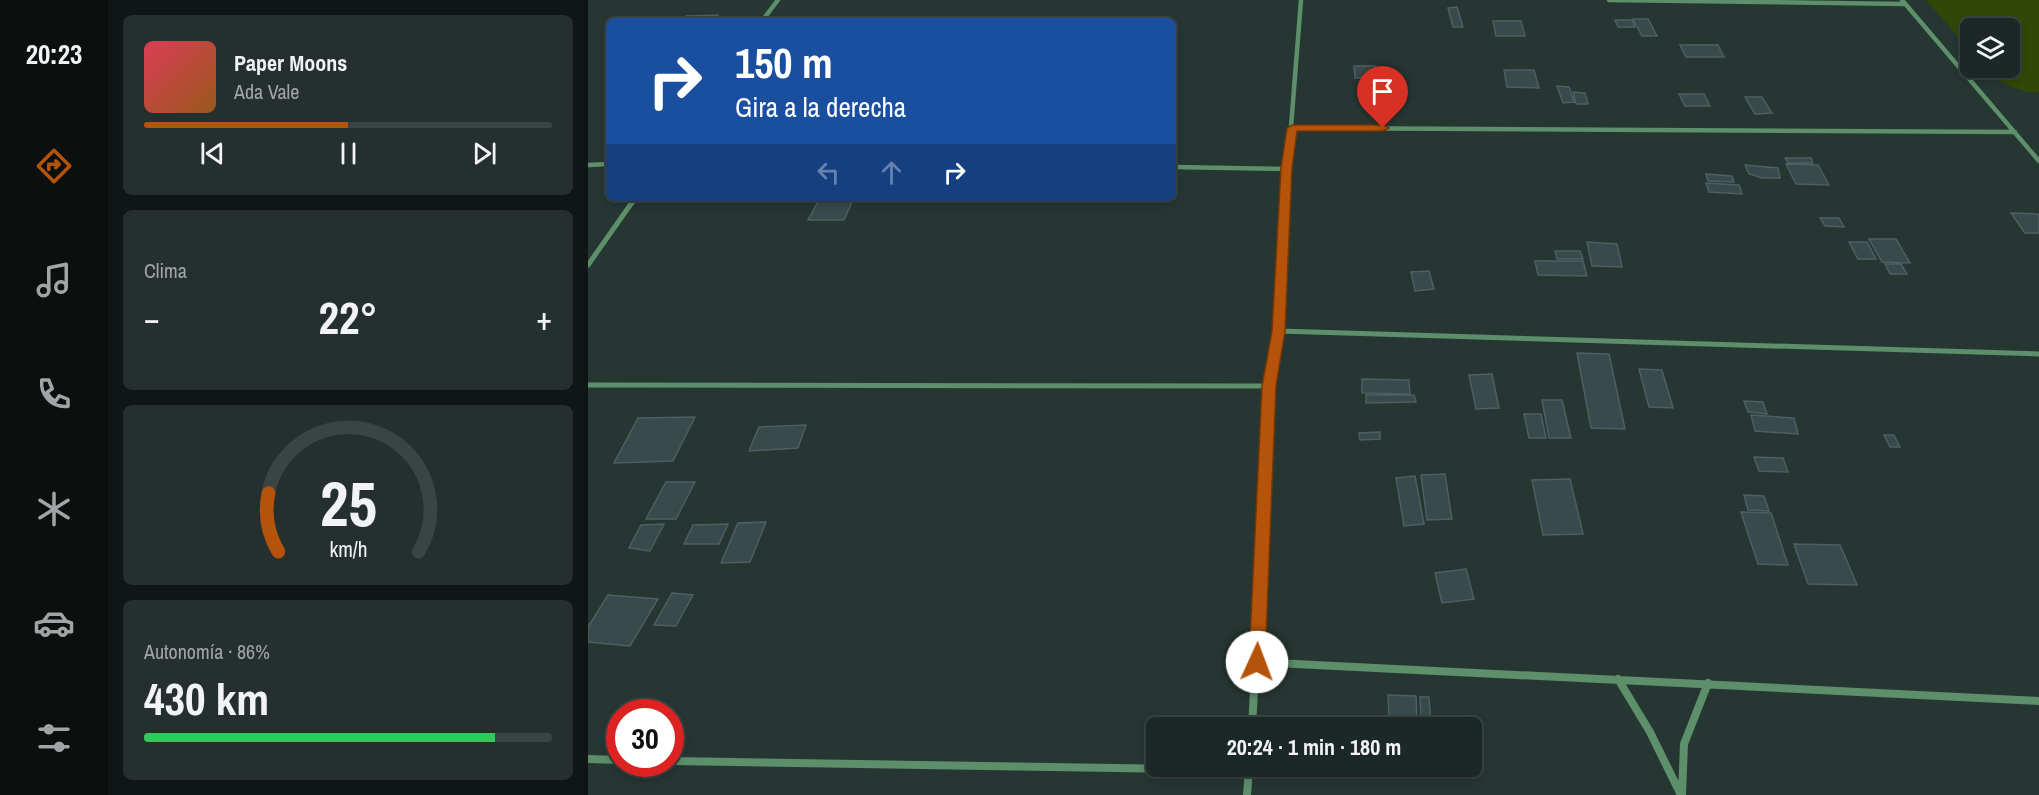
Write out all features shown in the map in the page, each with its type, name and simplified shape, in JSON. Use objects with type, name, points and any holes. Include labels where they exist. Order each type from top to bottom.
[{"type":"street","points":[[764,18],[778,0]]},
{"type":"street","points":[[1253,717],[1269,386],[1278,331],[1287,168],[1301,0]]},
{"type":"street","points":[[1609,0],[1903,2],[2039,161]]},
{"type":"street","points":[[1292,128],[2015,132]]},
{"type":"street","points":[[588,165],[606,165]]},
{"type":"street","points":[[1176,167],[1287,168]]},
{"type":"street","points":[[588,265],[633,201]]},
{"type":"street","points":[[1278,331],[2039,354]]},
{"type":"street","points":[[588,385],[1269,386]]},
{"type":"street","points":[[1257,662],[2039,700]]},
{"type":"street","points":[[1618,679],[1650,732],[1682,795]]},
{"type":"street","points":[[1682,795],[1684,744],[1708,683]]},
{"type":"street","points":[[588,759],[606,760]]},
{"type":"street","points":[[684,760],[1146,767]]},
{"type":"street","points":[[1247,795],[1248,777]]},
{"type":"green space","points":[[1926,0],[2039,0],[2039,93],[2009,86],[1996,78],[2020,78],[2020,18],[1960,18],[1960,39]]},
{"type":"building","points":[[1457,7],[1463,27],[1453,27],[1448,8]]},
{"type":"building","points":[[718,15],[716,18],[684,18],[686,16]]},
{"type":"building","points":[[1633,19],[1648,19],[1657,36],[1642,36]]},
{"type":"building","points":[[1615,20],[1632,20],[1635,27],[1618,27]]},
{"type":"building","points":[[1493,21],[1521,21],[1525,36],[1496,36]]},
{"type":"building","points":[[1680,45],[1718,45],[1724,57],[1686,57]]},
{"type":"building","points":[[1354,66],[1376,66],[1377,78],[1355,78]]},
{"type":"building","points":[[1504,70],[1534,70],[1539,88],[1507,87]]},
{"type":"building","points":[[1374,84],[1400,84],[1401,91],[1374,90]]},
{"type":"building","points":[[1557,86],[1569,87],[1574,102],[1563,103]]},
{"type":"building","points":[[1573,92],[1585,93],[1588,104],[1576,104]]},
{"type":"building","points":[[1679,94],[1704,94],[1710,106],[1685,106]]},
{"type":"building","points":[[1745,97],[1762,97],[1772,113],[1755,114]]},
{"type":"building","points":[[1785,158],[1811,158],[1813,163],[1788,163]]},
{"type":"building","points":[[1786,164],[1818,165],[1829,185],[1796,184]]},
{"type":"building","points":[[1745,165],[1778,168],[1780,178],[1762,178],[1749,174]]},
{"type":"building","points":[[1706,174],[1732,176],[1734,182],[1708,181]]},
{"type":"building","points":[[1706,183],[1739,185],[1742,194],[1709,192]]},
{"type":"building","points":[[818,201],[853,201],[844,220],[808,220]]},
{"type":"building","points":[[2011,213],[2039,214],[2039,233],[2025,233]]},
{"type":"building","points":[[1820,218],[1839,218],[1844,227],[1825,226]]},
{"type":"building","points":[[1869,239],[1896,239],[1910,263],[1882,262]]},
{"type":"building","points":[[1587,242],[1617,244],[1622,267],[1592,266]]},
{"type":"building","points":[[1849,242],[1867,242],[1876,259],[1858,259]]},
{"type":"building","points":[[1555,251],[1580,251],[1583,259],[1557,259]]},
{"type":"building","points":[[1535,261],[1583,261],[1587,276],[1538,275]]},
{"type":"building","points":[[1885,264],[1901,264],[1907,274],[1890,274]]},
{"type":"building","points":[[1429,271],[1434,289],[1415,291],[1411,272]]},
{"type":"building","points":[[1577,353],[1609,354],[1625,429],[1591,428]]},
{"type":"building","points":[[1639,369],[1662,370],[1673,408],[1649,407]]},
{"type":"building","points":[[1492,374],[1499,408],[1476,409],[1469,375]]},
{"type":"building","points":[[1362,379],[1409,380],[1410,394],[1362,393]]},
{"type":"building","points":[[1366,395],[1414,395],[1416,402],[1366,403]]},
{"type":"building","points":[[1542,400],[1562,400],[1571,438],[1549,438]]},
{"type":"building","points":[[1744,401],[1763,402],[1767,414],[1748,412]]},
{"type":"building","points":[[1524,414],[1541,414],[1546,438],[1529,438]]},
{"type":"building","points":[[1751,415],[1794,418],[1798,434],[1755,431]]},
{"type":"building","points":[[695,417],[673,461],[614,463],[638,418]]},
{"type":"building","points":[[806,425],[798,448],[749,451],[759,427]]},
{"type":"building","points":[[1380,432],[1380,439],[1360,440],[1359,433]]},
{"type":"building","points":[[1884,435],[1894,435],[1900,447],[1890,447]]},
{"type":"building","points":[[1754,457],[1783,458],[1788,472],[1759,471]]},
{"type":"building","points":[[1445,474],[1452,519],[1427,520],[1421,475]]},
{"type":"building","points":[[1415,476],[1424,524],[1404,526],[1396,478]]},
{"type":"building","points":[[1570,479],[1583,534],[1543,535],[1532,480]]},
{"type":"building","points":[[666,482],[695,482],[676,519],[646,519]]},
{"type":"building","points":[[1744,495],[1764,496],[1769,511],[1748,510]]},
{"type":"building","points":[[1741,512],[1771,513],[1788,565],[1758,564]]},
{"type":"building","points":[[766,522],[750,562],[721,563],[738,523]]},
{"type":"building","points":[[664,524],[650,551],[629,548],[641,525]]},
{"type":"building","points":[[728,524],[719,544],[684,544],[693,525]]},
{"type":"building","points":[[1794,544],[1840,545],[1857,585],[1808,584]]},
{"type":"building","points":[[1466,569],[1474,599],[1442,603],[1435,573]]},
{"type":"building","points":[[672,593],[693,595],[676,626],[654,625]]},
{"type":"building","points":[[608,595],[658,599],[630,646],[588,642],[588,627]]},
{"type":"building","points":[[1388,695],[1416,696],[1417,717],[1389,717]]},
{"type":"building","points":[[1420,697],[1429,697],[1431,717],[1421,717]]},
{"type":"route","points":[[1257,662],[1269,386],[1278,331],[1287,168],[1292,128],[1383,128]]}]
